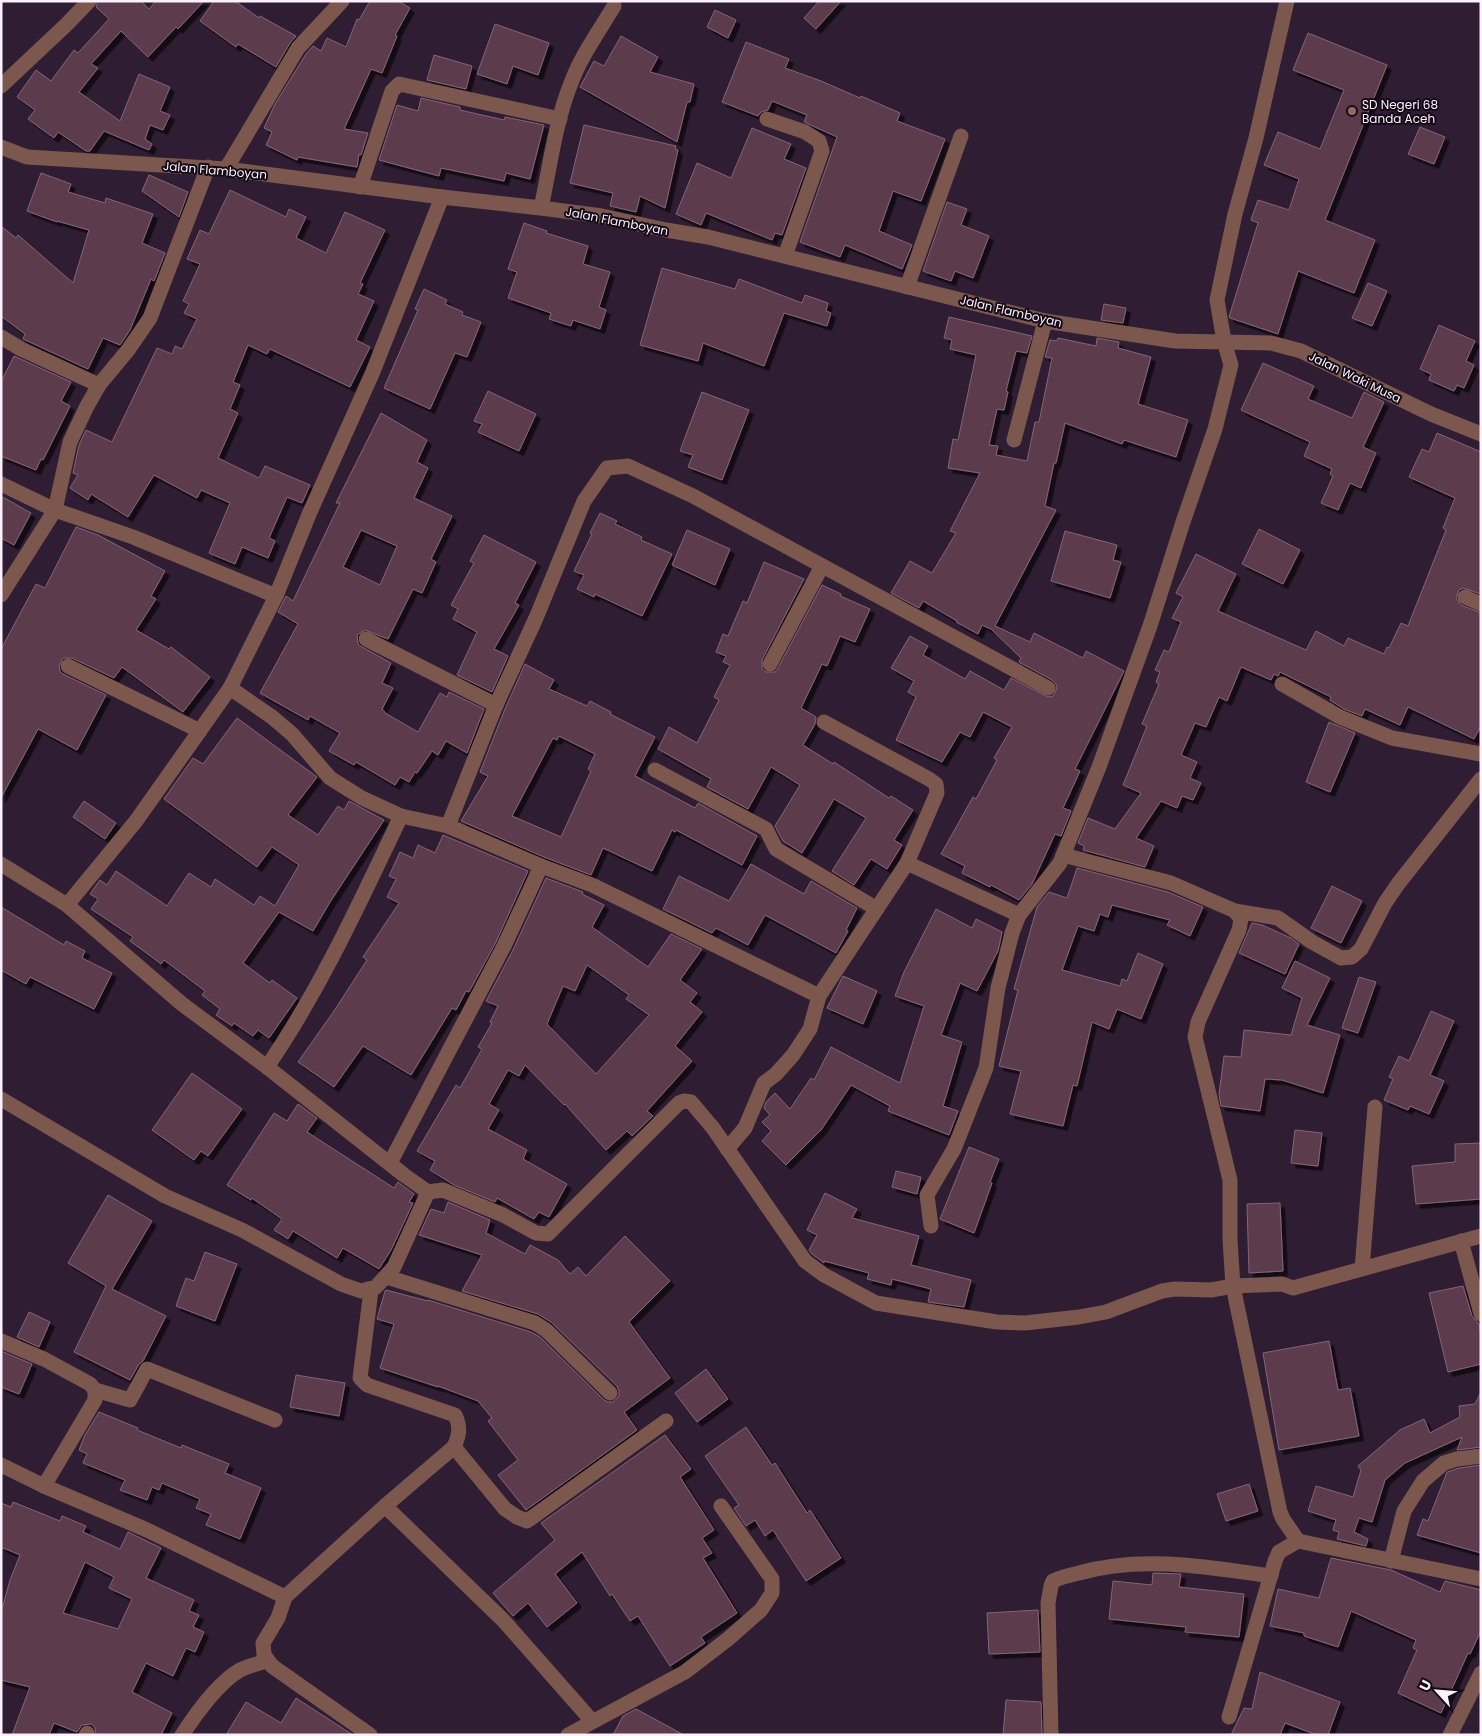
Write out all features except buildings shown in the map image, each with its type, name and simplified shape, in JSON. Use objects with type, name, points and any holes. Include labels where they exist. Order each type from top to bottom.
[{"type":"street","points":[[1,86],[89,1]]},
{"type":"street","points":[[226,169],[298,48],[342,1]]},
{"type":"street","points":[[931,1226],[927,1195],[954,1149],[986,1068],[998,988],[1006,954],[1019,915],[1052,873],[1063,855],[1099,767],[1128,688],[1215,429],[1231,365],[1224,342],[1217,300],[1287,1]]},
{"type":"street","points":[[541,208],[560,119],[570,84],[614,6]]},
{"type":"street","points":[[360,187],[392,91],[399,84],[560,119]]},
{"type":"street","points":[[768,119],[805,132],[819,141],[822,151],[785,256]]},
{"type":"street","points":[[907,287],[961,136]]},
{"type":"street","name":"Jalan Flamboyan","points":[[1,147],[27,157],[208,167],[602,216],[708,237],[1044,320],[1175,341],[1224,342]]},
{"type":"street","points":[[1,595],[55,510],[70,442],[99,385],[128,350],[150,318],[208,167]]},
{"type":"street","points":[[67,905],[136,821],[230,688],[276,596],[310,512],[372,374],[442,197]]},
{"type":"street","points":[[1014,440],[1044,320]]},
{"type":"street","points":[[1,338],[99,385]]},
{"type":"street","name":"Jalan Waki Musa","points":[[1224,342],[1270,343],[1301,351],[1431,414],[1481,434]]},
{"type":"street","points":[[448,826],[496,705],[536,618],[584,501],[608,468],[628,466],[693,496],[1048,688]]},
{"type":"street","points":[[1,484],[55,510],[133,536],[276,596]]},
{"type":"street","points":[[770,664],[822,566]]},
{"type":"street","points":[[1464,597],[1481,604]]},
{"type":"street","points":[[366,639],[496,705]]},
{"type":"street","points":[[68,666],[200,731]]},
{"type":"street","points":[[1282,684],[1340,717],[1392,738],[1481,754]]},
{"type":"street","points":[[230,688],[272,717],[292,734],[330,778],[362,798],[401,816],[448,826],[541,866],[592,885],[819,996]]},
{"type":"street","points":[[727,1149],[745,1128],[764,1083],[776,1074],[794,1055],[810,1029],[819,996],[907,863],[937,793],[936,784],[929,779],[824,722]]},
{"type":"street","points":[[655,770],[766,829],[776,848],[877,908]]},
{"type":"street","points":[[1063,855],[1171,883],[1235,911],[1278,918],[1312,942],[1341,958],[1352,957],[1361,949],[1385,903],[1398,884],[1481,779]]},
{"type":"street","points":[[267,1067],[292,1030],[337,951],[401,816]]},
{"type":"street","points":[[907,863],[1019,915]]},
{"type":"street","points":[[1,864],[67,905],[182,1004],[267,1067],[428,1192],[443,1190],[503,1215],[536,1232],[548,1234],[684,1101],[691,1102],[713,1128],[805,1261],[824,1275],[876,1303],[997,1322],[1025,1323],[1106,1312],[1162,1291],[1175,1289],[1211,1290],[1233,1286],[1282,1284],[1293,1288],[1481,1236]]},
{"type":"street","points":[[390,1163],[504,946],[541,866]]},
{"type":"street","points":[[1235,911],[1241,919],[1239,930],[1198,1022],[1195,1037],[1230,1180],[1230,1240],[1233,1286],[1280,1512],[1298,1541]]},
{"type":"street","points":[[1,1099],[165,1196],[242,1230],[341,1284],[361,1291],[371,1290],[381,1284],[394,1267],[428,1192]]},
{"type":"street","points":[[1362,1269],[1376,1107]]},
{"type":"street","points":[[1461,1242],[1481,1314]]},
{"type":"street","points":[[387,1277],[536,1323],[546,1330],[610,1393]]},
{"type":"street","points":[[370,1735],[272,1666],[266,1661],[262,1647],[278,1618],[285,1597],[385,1506],[454,1447],[458,1438],[459,1422],[455,1415],[367,1385],[362,1381],[360,1374],[371,1290]]},
{"type":"street","points":[[1,1341],[44,1359],[90,1384],[95,1390],[130,1400],[147,1369],[275,1420]]},
{"type":"street","points":[[44,1486],[95,1400],[95,1390]]},
{"type":"street","points":[[454,1447],[505,1509],[517,1517],[527,1520],[666,1421]]},
{"type":"street","points":[[1391,1561],[1404,1511],[1423,1481],[1444,1463],[1457,1458],[1481,1456]]},
{"type":"street","points":[[1,1465],[44,1486],[148,1530],[285,1597]]},
{"type":"street","points":[[385,1506],[503,1620],[592,1721]]},
{"type":"street","points":[[568,1735],[685,1672],[728,1639],[761,1610],[769,1600],[772,1593],[772,1579],[721,1506]]},
{"type":"street","points":[[1229,1717],[1279,1552],[1298,1541],[1481,1579]]},
{"type":"street","points":[[1051,1735],[1048,1603],[1050,1586],[1053,1581],[1095,1568],[1179,1564],[1271,1576]]},
{"type":"street","points":[[182,1735],[195,1715],[232,1676],[241,1669],[266,1661]]},
{"type":"street","points":[[1450,1735],[1481,1672]]},
{"type":"place","name":"SD Negeri 68 Banda Aceh","points":[[1352,111]]}]
